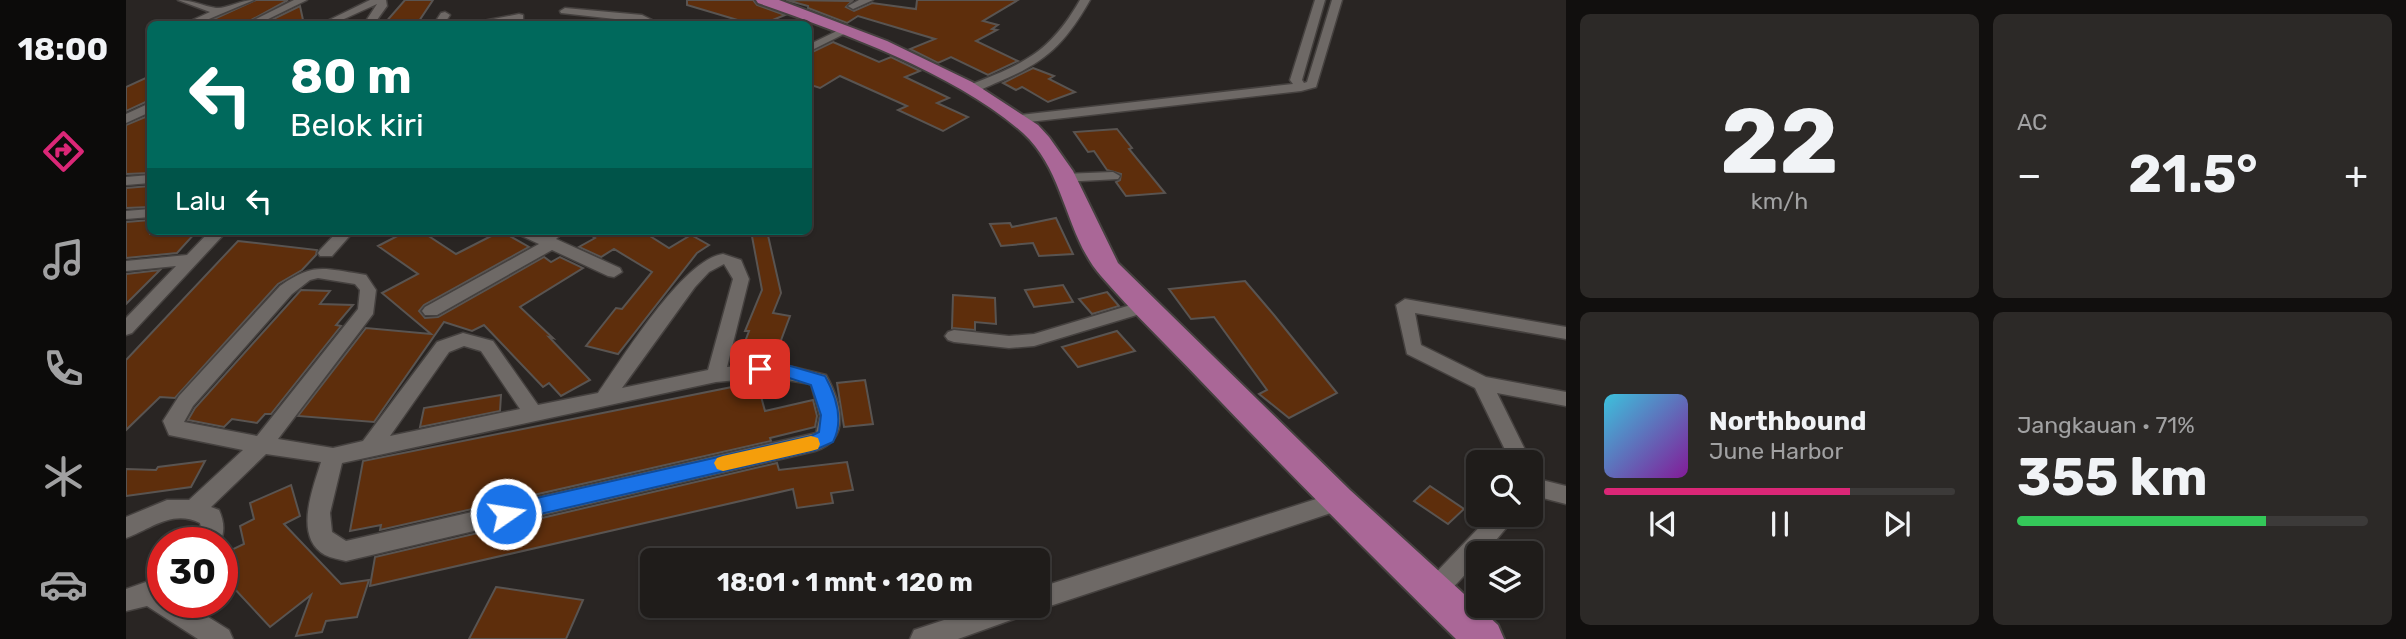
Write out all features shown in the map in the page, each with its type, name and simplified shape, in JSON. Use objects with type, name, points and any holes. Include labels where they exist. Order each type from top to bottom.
[{"type":"main road","points":[[764,0],[849,19],[891,49],[971,89],[1020,119],[1043,142],[1108,268],[1338,501],[1484,639]]},
{"type":"street","points":[[183,0],[219,12]]},
{"type":"street","points":[[196,21],[249,0]]},
{"type":"street","points":[[257,21],[302,0]]},
{"type":"street","points":[[333,21],[379,0],[382,6],[371,21]]},
{"type":"street","points":[[812,45],[849,19],[868,0]]},
{"type":"street","points":[[971,89],[1029,65],[1049,53],[1085,0]]},
{"type":"street","points":[[1301,88],[1296,80],[1320,0]]},
{"type":"street","points":[[1020,119],[1301,88],[1312,84],[1336,0]]},
{"type":"street","points":[[565,11],[642,18],[648,21]]},
{"type":"street","points":[[492,21],[519,17]]},
{"type":"street","points":[[126,119],[147,108]]},
{"type":"street","points":[[1063,178],[1113,176]]},
{"type":"street","points":[[126,181],[147,179]]},
{"type":"street","points":[[126,215],[147,213]]},
{"type":"street","points":[[126,329],[215,235]]},
{"type":"street","points":[[326,253],[342,235]]},
{"type":"street","points":[[431,311],[551,238],[614,272]]},
{"type":"street","points":[[605,398],[683,291],[710,263],[723,259],[735,264],[741,279],[716,374]]},
{"type":"street","points":[[126,266],[191,260]]},
{"type":"street","points":[[195,508],[262,445],[364,317],[370,302],[366,285],[360,279],[318,273],[295,282],[186,401],[173,421],[176,429],[262,445],[333,456],[716,374],[780,369],[819,380],[830,415],[830,429],[826,437],[815,443],[346,551],[333,550],[323,542],[318,530],[320,508],[333,456]]},
{"type":"street","points":[[1566,333],[1405,305],[1413,349],[1482,383],[1566,399]]},
{"type":"street","points":[[954,336],[1009,342],[1034,340],[1144,307]]},
{"type":"street","points":[[370,448],[443,347],[463,339],[486,346],[533,413]]},
{"type":"street","points":[[1482,383],[1515,450]]},
{"type":"street","points":[[1543,489],[1566,495]]},
{"type":"street","points":[[1050,595],[1338,501]]},
{"type":"street","points":[[126,528],[149,516],[174,508],[195,508],[211,517],[213,527]]},
{"type":"street","points":[[1434,591],[1495,527]]},
{"type":"street","points":[[126,600],[147,594]]},
{"type":"street","points":[[192,618],[220,639]]},
{"type":"street","points":[[923,639],[984,618]]},
{"type":"building","points":[[256,0],[288,0],[250,21],[210,21]]},
{"type":"building","points":[[405,0],[433,0],[419,21],[387,21]]},
{"type":"building","points":[[687,0],[753,0],[757,5],[785,15],[770,21],[741,21],[687,5]]},
{"type":"building","points":[[786,0],[852,1],[846,7],[854,11],[872,3],[916,9],[917,0],[1018,0],[983,21],[998,25],[992,29],[997,30],[976,41],[1018,61],[988,75],[951,57],[938,63],[910,49],[935,39],[858,16],[847,23],[808,6]]},
{"type":"building","points":[[300,6],[303,20],[269,21]]},
{"type":"building","points":[[833,42],[879,62],[891,57],[920,71],[905,77],[949,98],[937,103],[968,117],[943,131],[898,110],[907,106],[840,76],[820,88],[812,85],[812,52]]},
{"type":"building","points":[[1033,68],[1054,76],[1049,79],[1075,92],[1048,102],[1022,87],[1016,90],[1003,83]]},
{"type":"building","points":[[147,77],[147,101],[126,111],[126,87]]},
{"type":"building","points":[[147,116],[147,173],[126,174],[126,125]]},
{"type":"building","points":[[1117,129],[1132,148],[1129,149],[1165,193],[1126,196],[1116,182],[1120,180],[1121,174],[1107,170],[1094,151],[1088,152],[1074,132]]},
{"type":"building","points":[[147,186],[147,207],[126,208],[126,188]]},
{"type":"building","points":[[1056,218],[1073,254],[1039,256],[1033,243],[1001,246],[990,224],[1010,223],[1012,227]]},
{"type":"building","points":[[147,220],[147,235],[193,235],[177,253],[126,258],[126,222]]},
{"type":"building","points":[[399,235],[427,235],[456,254],[493,235],[508,235],[529,247],[424,305],[419,311],[425,318],[438,317],[544,257],[551,262],[560,257],[583,268],[520,307],[553,338],[549,337],[590,380],[561,396],[549,383],[543,387],[484,325],[472,331],[444,322],[374,422],[298,416],[366,328],[431,334],[382,293],[418,274],[378,246]]},
{"type":"building","points":[[590,235],[648,235],[669,248],[691,235],[709,245],[697,253],[618,354],[586,346],[616,308],[622,309],[652,272],[614,249],[601,257],[579,247],[595,238]]},
{"type":"building","points":[[752,235],[768,235],[781,293],[773,313],[790,316],[777,351],[743,347],[749,331],[745,331],[762,290]]},
{"type":"building","points":[[238,241],[317,250],[316,255],[302,270],[278,284],[175,398],[160,397],[126,430],[126,360]]},
{"type":"building","points":[[160,270],[126,304],[126,274]]},
{"type":"building","points":[[1245,281],[1337,393],[1289,418],[1259,394],[1267,390],[1214,317],[1191,319],[1169,289]]},
{"type":"building","points":[[1063,285],[1073,302],[1034,307],[1025,290]]},
{"type":"building","points":[[301,290],[330,291],[320,304],[353,305],[336,325],[341,326],[271,414],[265,414],[257,423],[232,419],[224,427],[188,420],[195,408]]},
{"type":"building","points":[[1107,292],[1119,306],[1092,314],[1079,299]]},
{"type":"building","points":[[953,295],[995,298],[996,324],[975,322],[975,330],[952,328]]},
{"type":"building","points":[[1117,331],[1135,351],[1078,367],[1062,347]]},
{"type":"building","points":[[865,380],[873,424],[844,427],[837,383]]},
{"type":"building","points":[[757,382],[765,411],[813,400],[817,416],[815,427],[770,438],[771,441],[380,530],[381,525],[350,531],[363,461]]},
{"type":"building","points":[[501,395],[500,411],[420,427],[424,408]]},
{"type":"building","points":[[205,461],[191,487],[126,496],[126,469],[156,470],[158,467]]},
{"type":"building","points":[[847,462],[853,490],[831,493],[833,503],[797,508],[793,489],[370,586],[375,557],[777,463],[779,470]]},
{"type":"building","points":[[291,485],[300,516],[284,524],[341,584],[369,580],[357,617],[326,621],[322,632],[296,636],[311,595],[270,627],[238,592],[238,547],[244,544],[240,526],[254,519],[250,503]]},
{"type":"building","points":[[1430,486],[1464,509],[1448,524],[1414,501]]},
{"type":"building","points":[[496,587],[583,600],[566,639],[469,639]]},
{"type":"slow traffic","points":[[723,463],[811,444]]},
{"type":"route","points":[[506,514],[815,443],[826,437],[830,429],[830,415],[819,380],[780,369],[760,369]]}]
